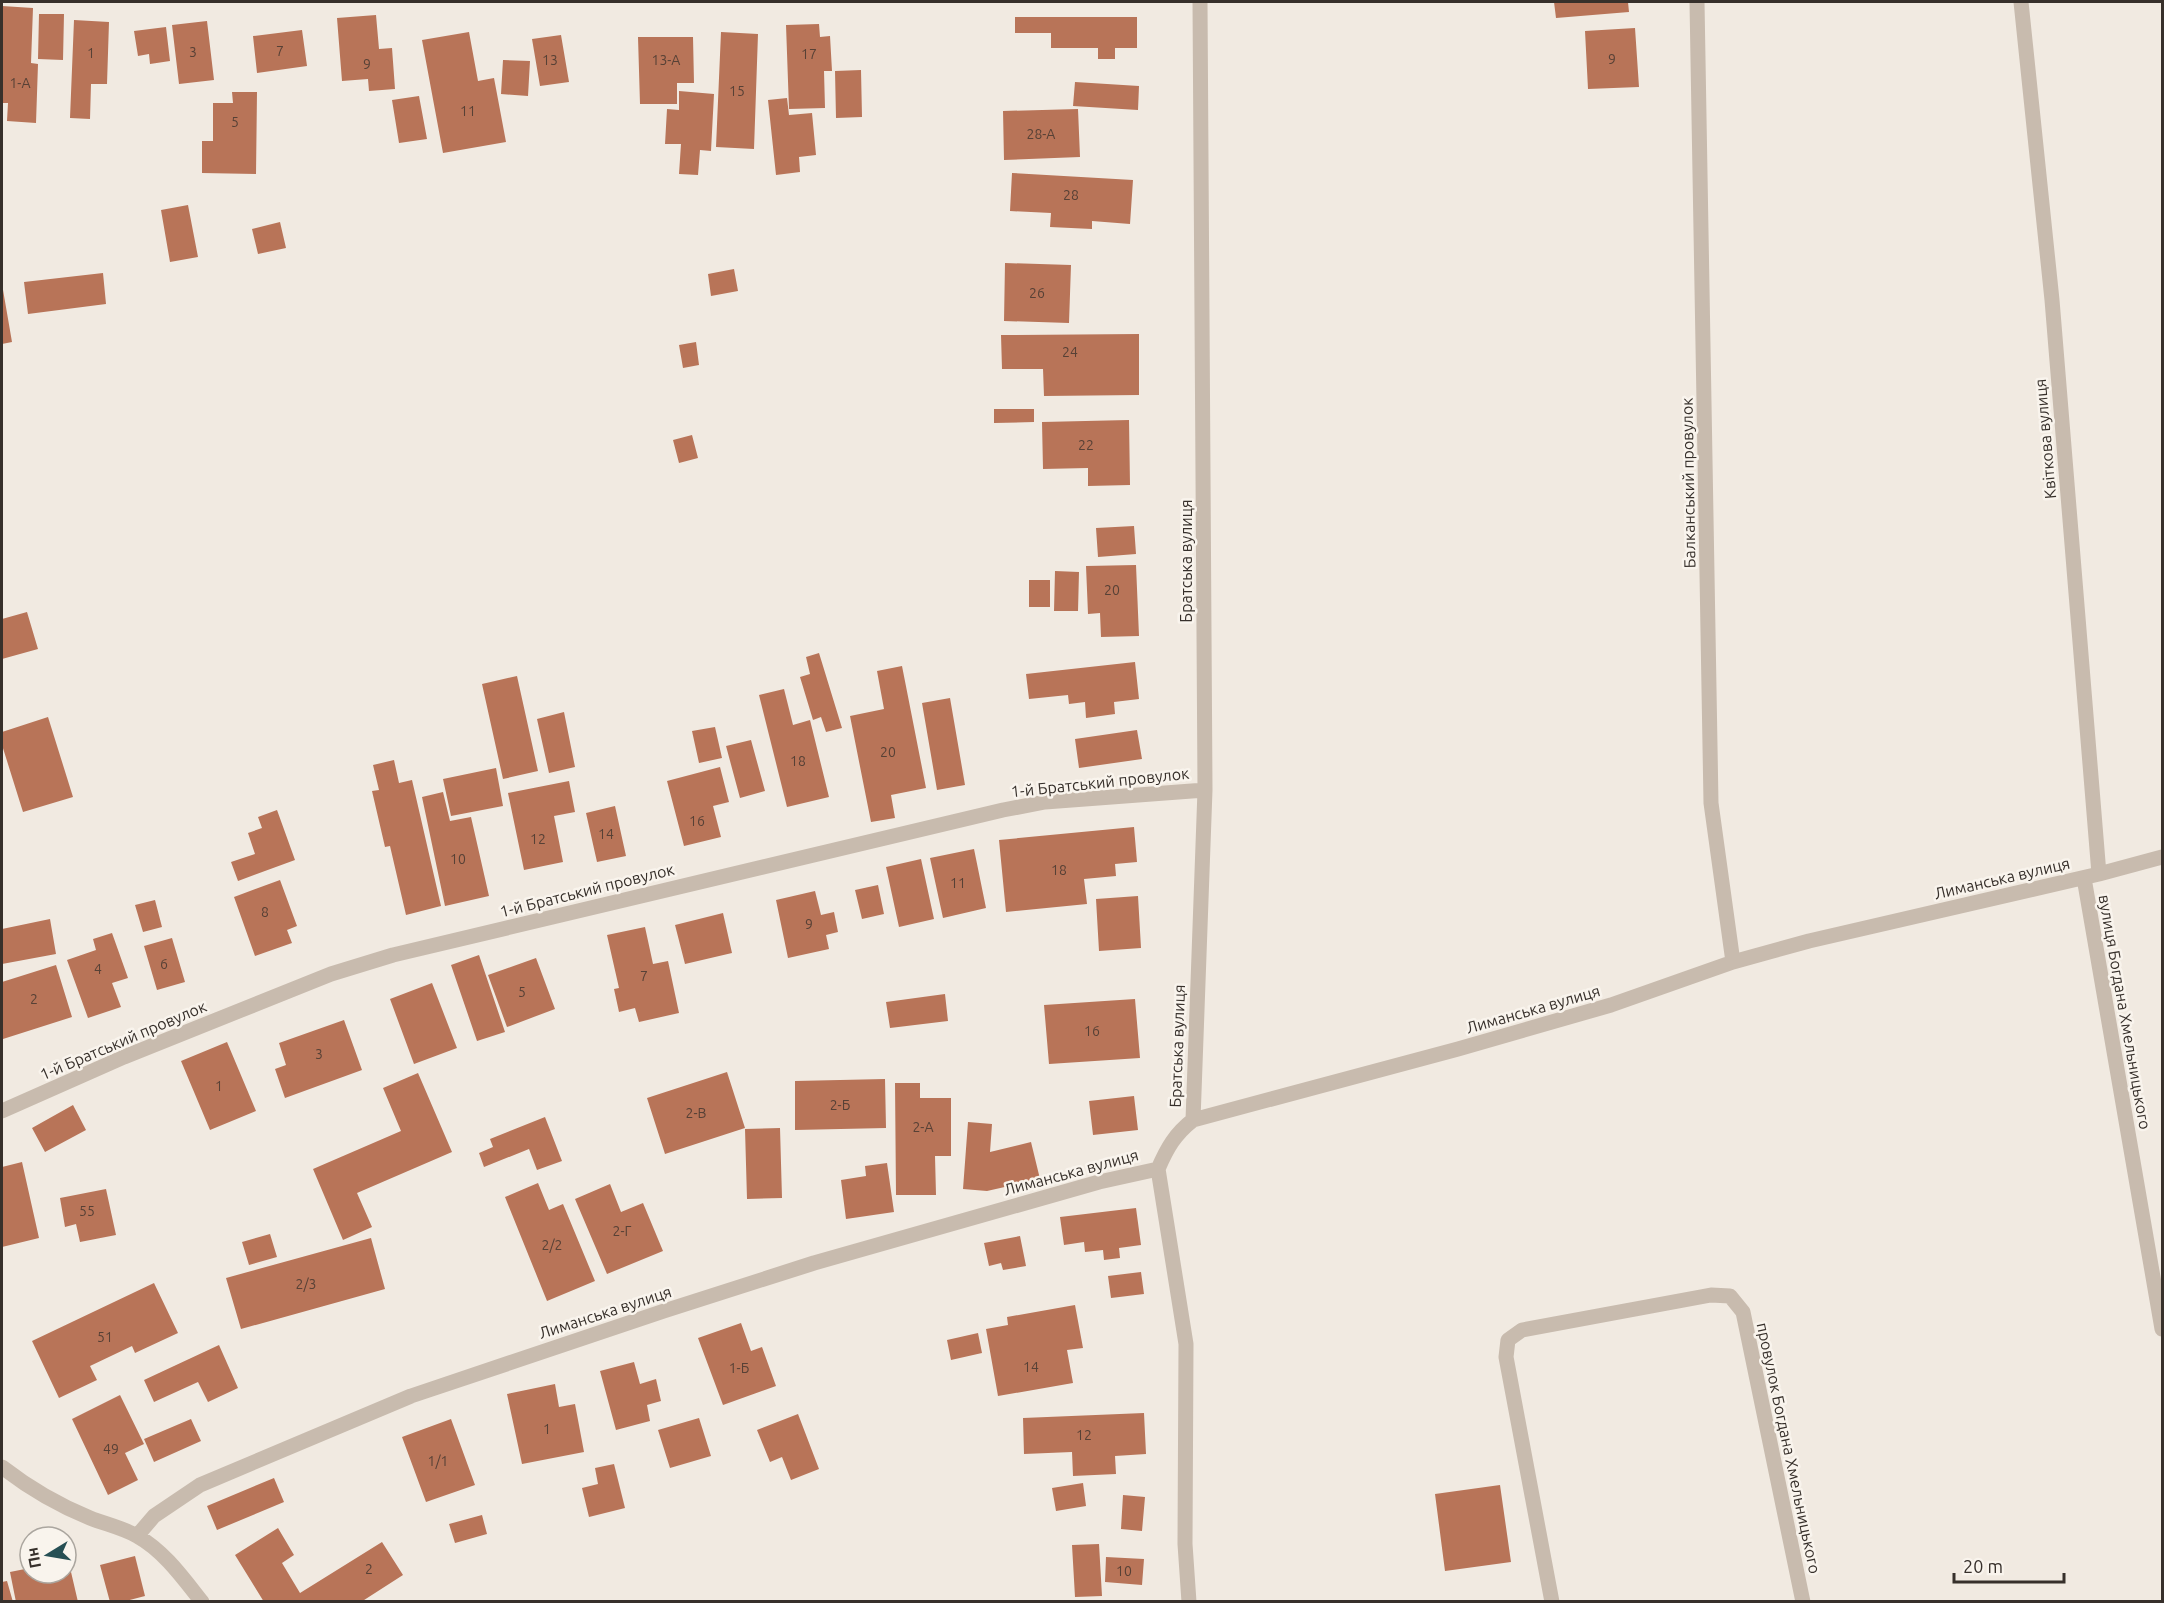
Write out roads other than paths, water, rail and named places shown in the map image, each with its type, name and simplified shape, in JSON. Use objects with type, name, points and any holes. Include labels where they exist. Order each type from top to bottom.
[{"type":"street","name":"Братська вулиця","points":[[1192,1120],[1205,790],[1200,2]]},
{"type":"street","name":"Балканський провулок","points":[[1697,2],[1711,802],[1733,962]]},
{"type":"street","name":"Квіткова вулиця","points":[[2021,2],[2053,312],[2091,876]]},
{"type":"street","name":"1-й Братський провулок","points":[[2,1112],[124,1057],[331,974],[393,955],[1003,810],[1046,802],[1205,790]]},
{"type":"street","name":"Лиманська вулиця","points":[[137,1536],[154,1516],[200,1485],[411,1396],[653,1314],[814,1263],[1099,1182],[1158,1169],[1167,1147],[1178,1132],[1192,1120],[1458,1049],[1611,1005],[1733,962],[1851,930],[2091,876],[2163,857]]},
{"type":"street","name":"вулиця Богдана Хмельницького","points":[[2091,876],[2163,1329]]},
{"type":"street","points":[[1158,1169],[1186,1344],[1185,1544],[1189,1602]]},
{"type":"street","name":"провулок Богдана Хмельницького","points":[[1552,1602],[1506,1358],[1508,1340],[1522,1330],[1711,1295],[1730,1296],[1743,1312],[1803,1602]]},
{"type":"street","points":[[2,1467],[45,1496],[137,1536],[157,1550],[202,1602]]}]
